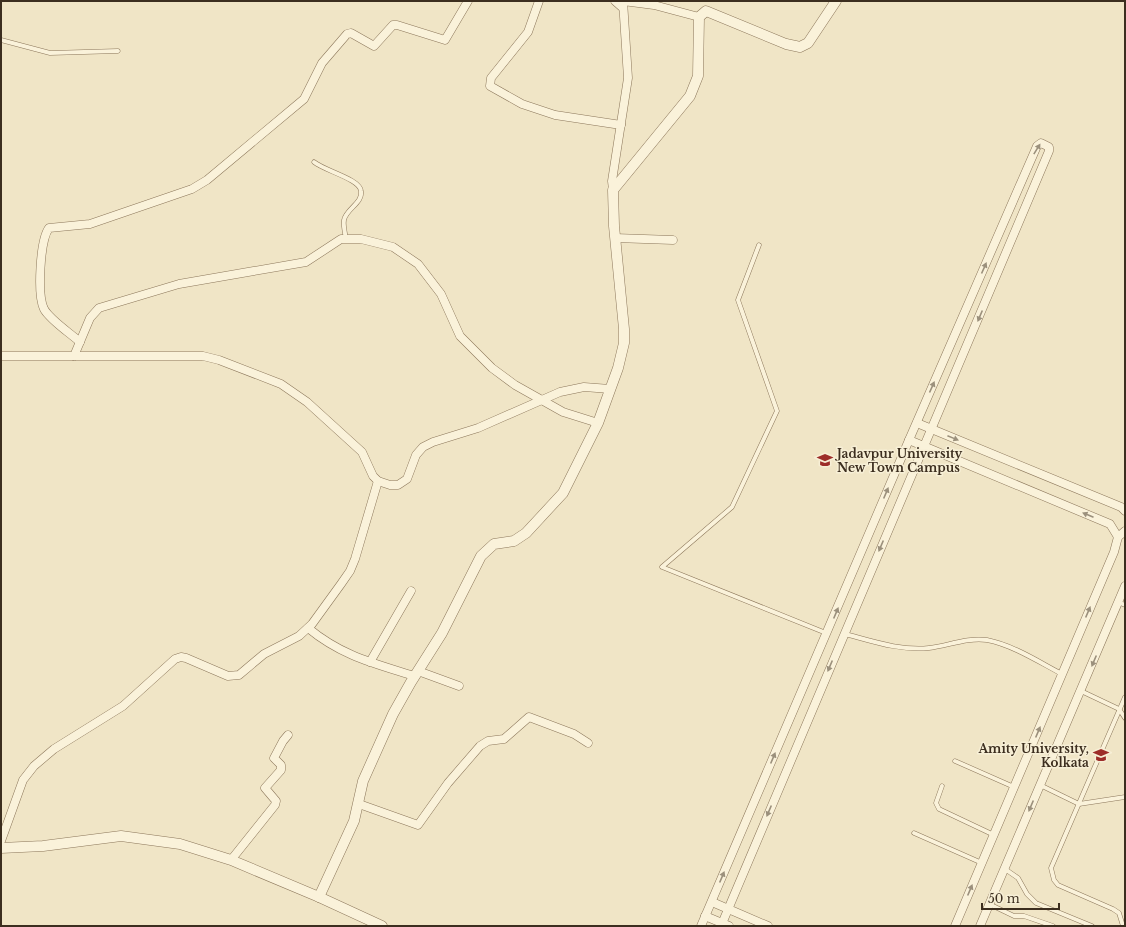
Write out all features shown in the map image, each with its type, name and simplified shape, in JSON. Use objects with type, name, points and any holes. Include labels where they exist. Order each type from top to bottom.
[{"type":"street","points":[[80,342],[43,307],[41,268],[44,240],[50,228],[90,224],[192,189],[212,176],[304,99],[322,63],[347,34],[351,33],[374,46],[393,25],[397,24],[445,40],[468,1]]},
{"type":"street","points":[[539,1],[528,32],[491,78],[490,86],[522,104],[555,115],[621,125]]},
{"type":"street","points":[[615,1],[654,5],[699,17]]},
{"type":"street","points":[[614,190],[690,96],[698,76],[699,17],[706,11],[786,44],[800,47],[808,43],[836,1]]},
{"type":"street","points":[[319,897],[354,821],[359,804],[359,792],[363,781],[393,714],[442,633],[481,556],[494,544],[514,541],[526,533],[544,516],[563,493],[598,423],[618,368],[624,343],[624,329],[615,238],[614,190],[612,181],[628,78],[623,3]]},
{"type":"street","points":[[701,926],[909,440],[1037,146],[1041,143],[1049,147],[1049,151],[728,908],[724,925],[706,916]]},
{"type":"street","points":[[615,238],[673,240]]},
{"type":"street","points":[[74,356],[90,318],[99,308],[179,284],[306,262],[333,243],[346,239],[361,239],[393,247],[418,264],[441,294],[456,328],[465,341],[492,368],[515,386],[563,412],[598,423]]},
{"type":"street","points":[[1,356],[203,356],[219,360],[281,384],[316,409],[362,452],[378,481],[390,485],[404,483],[416,455],[423,447],[433,442],[478,428],[560,392],[584,387],[610,389]]},
{"type":"street","points":[[917,423],[1121,507],[1125,511]]},
{"type":"street","points":[[909,440],[1110,524],[1118,537]]},
{"type":"street","points":[[1,840],[23,780],[34,766],[54,749],[124,706],[175,659],[181,657],[186,658],[228,676],[239,676],[264,654],[299,636],[308,628],[350,571],[378,481]]},
{"type":"street","points":[[955,926],[1114,552],[1118,537],[1125,531]]},
{"type":"street","points":[[980,926],[1081,691],[1122,603],[1125,586]]},
{"type":"street","points":[[370,662],[411,591]]},
{"type":"street","points":[[308,628],[325,642],[341,651],[370,662],[459,686]]},
{"type":"street","points":[[359,804],[418,825],[448,783],[480,746],[488,741],[504,739],[529,716],[574,734],[588,743]]},
{"type":"street","points":[[231,860],[276,805],[275,799],[265,788],[281,770],[281,766],[274,758],[283,740],[288,735]]},
{"type":"street","points":[[1,848],[43,846],[121,836],[180,844],[231,860],[319,897],[382,926]]},
{"type":"street","points":[[712,902],[768,926]]},
{"type":"lane","points":[[1,40],[50,53],[118,51]]},
{"type":"lane","points":[[314,162],[325,169],[354,180],[358,183],[361,190],[360,197],[346,214],[344,220],[346,239]]},
{"type":"lane","points":[[759,244],[738,300],[777,411],[732,508],[662,567],[827,633]]},
{"type":"lane","points":[[844,634],[881,644],[915,649],[975,640],[986,640],[1002,644],[1062,674]]},
{"type":"lane","points":[[1081,691],[1119,709],[1125,718]]},
{"type":"lane","points":[[1123,926],[1116,911],[1058,885],[1051,874],[1051,868],[1125,697]]},
{"type":"lane","points":[[955,761],[1014,787]]},
{"type":"lane","points":[[942,786],[936,803],[939,809],[994,834]]},
{"type":"lane","points":[[1040,786],[1079,804],[1125,797]]},
{"type":"lane","points":[[914,833],[982,863]]},
{"type":"lane","points":[[1004,869],[1018,878],[1028,894],[1036,903],[1092,926]]},
{"type":"lane","points":[[989,904],[1014,916],[1024,916],[1053,926]]},
{"type":"place","name":"Jadavpur University New Town Campus","points":[[825,460]]},
{"type":"place","name":"Amity University, Kolkata","points":[[1101,755]]}]
